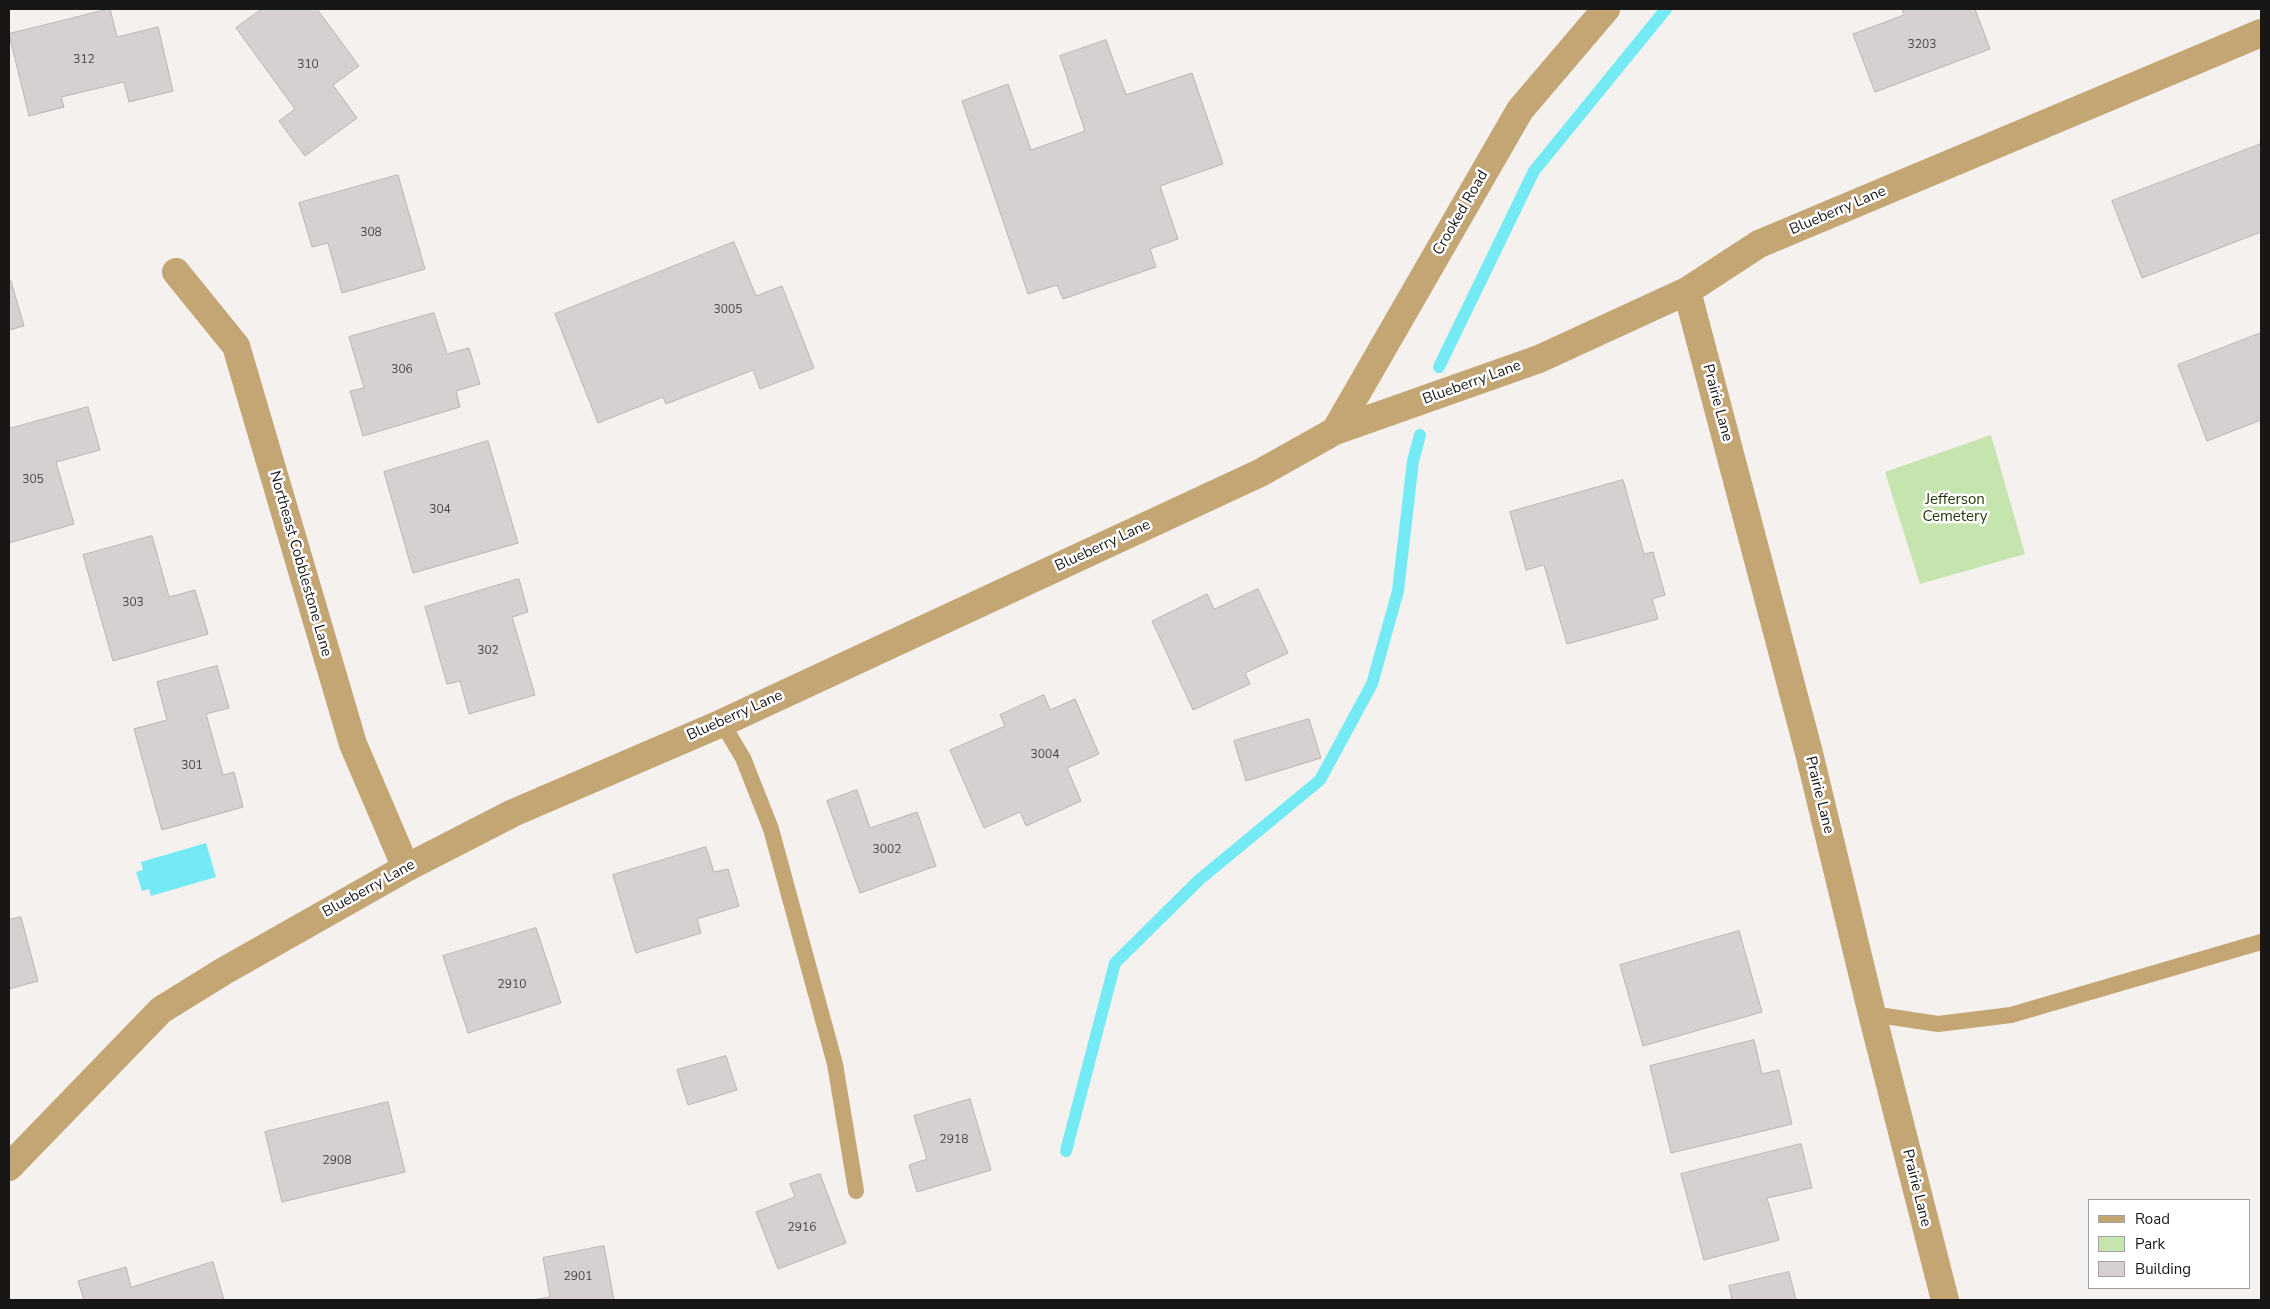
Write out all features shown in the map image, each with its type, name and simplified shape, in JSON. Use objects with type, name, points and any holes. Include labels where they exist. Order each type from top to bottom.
[{"type":"street","name":"Crooked Road","points":[[1335,431],[1520,110],[1606,9]]},
{"type":"street","name":"Blueberry Lane","points":[[9,1167],[160,1010],[224,971],[406,868],[512,813],[722,723],[1260,473],[1335,431],[1538,359],[1687,290],[1759,244],[2261,33]]},
{"type":"street","name":"Northeast Cobblestone Lane","points":[[176,272],[236,346],[353,744],[406,868]]},
{"type":"street","name":"Prairie Lane","points":[[1687,290],[1809,753],[1872,1014],[1945,1300]]},
{"type":"lane","points":[[722,723],[743,758],[771,828],[835,1064],[856,1191]]},
{"type":"lane","points":[[1872,1014],[1938,1024],[2011,1015],[2261,942]]},
{"type":"green space","name":"Jefferson Cemetery","points":[[1991,435],[2025,554],[1920,584],[1885,472]]},
{"type":"water","points":[[206,843],[216,877],[151,896],[149,889],[142,891],[136,872],[143,870],[141,862]]},
{"type":"building","points":[[110,9],[117,37],[158,27],[173,91],[129,102],[124,82],[61,97],[64,107],[29,116],[9,34]]},
{"type":"building","points":[[262,9],[317,9],[359,66],[333,85],[357,118],[305,156],[279,121],[295,109],[236,28]]},
{"type":"building","points":[[1902,9],[1975,9],[1990,49],[1875,92],[1853,34],[1904,15]]},
{"type":"building","points":[[1106,40],[1126,95],[1192,73],[1223,164],[1160,186],[1178,239],[1150,249],[1156,267],[1063,299],[1057,285],[1028,294],[962,101],[1008,84],[1031,150],[1085,131],[1060,56]]},
{"type":"building","points":[[2261,144],[2261,232],[2142,278],[2112,201]]},
{"type":"building","points":[[398,175],[425,269],[342,293],[328,243],[312,247],[299,203]]},
{"type":"building","points":[[734,242],[756,296],[782,286],[814,368],[760,389],[753,370],[666,404],[663,397],[598,423],[555,314]]},
{"type":"building","points":[[11,281],[24,326],[9,330],[9,282]]},
{"type":"building","points":[[434,313],[447,354],[469,348],[480,384],[456,391],[460,407],[363,436],[350,391],[364,388],[349,337]]},
{"type":"building","points":[[2261,333],[2261,420],[2207,441],[2178,365]]},
{"type":"building","points":[[88,407],[100,450],[56,462],[74,524],[9,543],[9,429]]},
{"type":"building","points":[[488,441],[518,543],[413,573],[384,472]]},
{"type":"building","points":[[1623,480],[1644,554],[1653,552],[1665,595],[1652,599],[1658,619],[1567,644],[1544,565],[1526,570],[1510,512]]},
{"type":"building","points":[[152,536],[169,597],[195,590],[208,634],[113,661],[83,555]]},
{"type":"building","points":[[519,579],[528,612],[512,617],[535,695],[469,714],[460,681],[447,684],[425,607]]},
{"type":"building","points":[[1258,589],[1288,653],[1245,673],[1250,684],[1193,710],[1152,621],[1207,594],[1214,609]]},
{"type":"building","points":[[217,666],[229,708],[206,714],[223,775],[234,772],[243,807],[162,830],[134,729],[167,720],[157,682]]},
{"type":"building","points":[[1044,695],[1050,710],[1075,699],[1099,754],[1067,768],[1081,801],[1026,826],[1020,812],[984,828],[950,750],[1005,726],[1000,715]]},
{"type":"building","points":[[1309,719],[1321,758],[1246,781],[1234,741]]},
{"type":"building","points":[[857,790],[870,828],[917,812],[936,866],[860,893],[827,801]]},
{"type":"building","points":[[706,847],[714,872],[728,869],[739,906],[697,919],[701,933],[636,953],[613,875]]},
{"type":"building","points":[[21,917],[38,981],[9,989],[9,920]]},
{"type":"building","points":[[536,928],[561,1003],[468,1033],[443,956]]},
{"type":"building","points":[[1739,931],[1762,1012],[1643,1046],[1620,965]]},
{"type":"building","points":[[1754,1040],[1762,1074],[1779,1070],[1792,1124],[1671,1153],[1650,1066]]},
{"type":"building","points":[[726,1056],[737,1090],[688,1105],[677,1070]]},
{"type":"building","points":[[970,1099],[991,1170],[917,1192],[909,1165],[927,1159],[914,1116]]},
{"type":"building","points":[[388,1102],[405,1172],[282,1202],[265,1132]]},
{"type":"building","points":[[1801,1144],[1812,1188],[1767,1198],[1779,1240],[1704,1260],[1681,1174]]},
{"type":"building","points":[[820,1174],[846,1243],[778,1269],[756,1212],[795,1197],[790,1184]]},
{"type":"building","points":[[604,1246],[614,1300],[531,1300],[550,1297],[543,1258]]},
{"type":"building","points":[[213,1262],[224,1300],[84,1300],[78,1281],[126,1267],[131,1287]]},
{"type":"building","points":[[1789,1272],[1796,1300],[1732,1300],[1729,1286]]},
{"type":"waterway","points":[[1439,367],[1534,171],[1666,9]]},
{"type":"waterway","points":[[1066,1151],[1115,963],[1199,880],[1320,780],[1372,684],[1398,591],[1413,461],[1420,435]]}]
